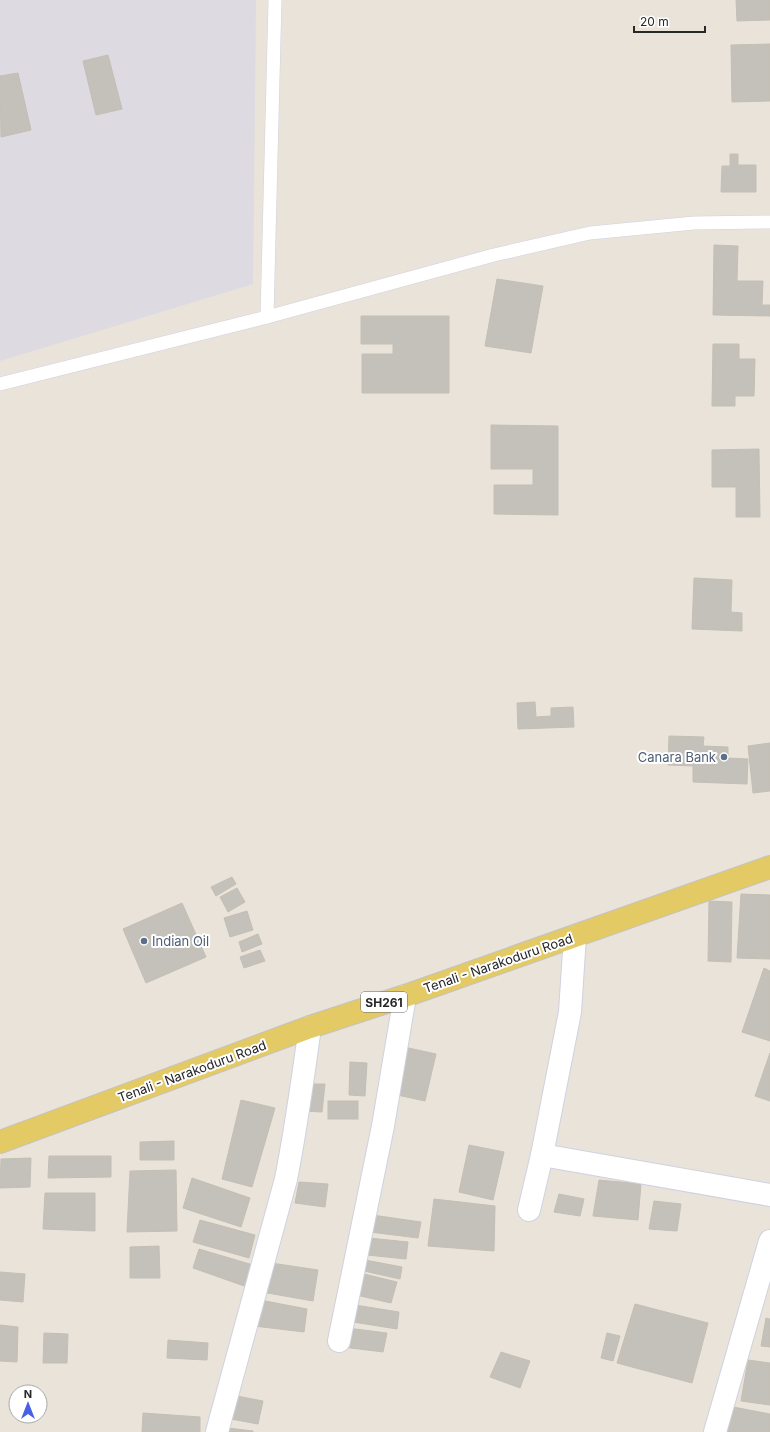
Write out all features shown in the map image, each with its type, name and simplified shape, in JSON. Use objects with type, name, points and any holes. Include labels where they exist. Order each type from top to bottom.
[{"type":"main road","name":"Tenali - Narakoduru Road","points":[[0,1142],[310,1027],[405,996],[770,867]]},
{"type":"street","points":[[529,1210],[542,1155],[570,1012],[575,936]]},
{"type":"street","points":[[339,1341],[382,1126],[405,996]]},
{"type":"street","points":[[217,1432],[286,1179],[294,1140],[310,1027]]},
{"type":"street","points":[[542,1155],[770,1195]]},
{"type":"street","points":[[715,1432],[770,1241]]},
{"type":"lane","points":[[267,317],[275,0]]},
{"type":"lane","points":[[0,384],[267,317],[494,255],[590,233],[694,223],[770,222]]},
{"type":"shaded area","points":[[0,0],[256,0],[253,284],[0,361]]},
{"type":"building","points":[[736,0],[770,0],[770,20],[737,21]]},
{"type":"building","points":[[770,44],[770,101],[732,102],[731,45]]},
{"type":"building","points":[[108,55],[122,109],[96,115],[83,61]]},
{"type":"building","points":[[18,73],[31,130],[1,137],[0,76]]},
{"type":"building","points":[[730,154],[738,154],[738,165],[756,165],[756,192],[721,192],[722,166],[730,166]]},
{"type":"building","points":[[714,245],[738,246],[737,281],[763,281],[762,305],[770,305],[770,316],[713,315]]},
{"type":"building","points":[[497,279],[543,286],[531,353],[485,346]]},
{"type":"building","points":[[361,316],[449,316],[449,393],[362,393],[362,354],[393,354],[393,344],[361,344]]},
{"type":"building","points":[[713,344],[739,344],[739,359],[755,359],[754,396],[735,396],[735,406],[712,406]]},
{"type":"building","points":[[491,425],[558,426],[558,515],[494,514],[494,485],[533,485],[533,469],[491,469]]},
{"type":"building","points":[[759,449],[760,517],[736,517],[736,487],[712,487],[712,450]]},
{"type":"building","points":[[694,578],[732,580],[731,612],[742,613],[742,631],[692,629]]},
{"type":"building","points":[[535,702],[536,717],[551,716],[551,708],[573,707],[574,727],[518,729],[517,703]]},
{"type":"building","points":[[669,736],[704,737],[703,746],[728,747],[728,758],[748,759],[747,784],[693,782],[693,766],[668,765]]},
{"type":"building","points":[[770,743],[770,791],[753,793],[748,746]]},
{"type":"building","points":[[232,877],[236,884],[216,896],[211,887]]},
{"type":"building","points":[[237,888],[245,902],[228,912],[220,897]]},
{"type":"building","points":[[741,894],[770,895],[770,959],[737,958]]},
{"type":"building","points":[[709,901],[732,902],[731,962],[708,961]]},
{"type":"building","points":[[182,903],[206,957],[146,983],[123,929]]},
{"type":"building","points":[[247,911],[253,930],[230,937],[224,918]]},
{"type":"building","points":[[258,934],[262,944],[242,952],[239,942]]},
{"type":"building","points":[[260,950],[265,961],[244,968],[240,957]]},
{"type":"building","points":[[764,968],[770,971],[770,1041],[742,1032]]},
{"type":"building","points":[[404,1047],[436,1054],[425,1101],[393,1094]]},
{"type":"building","points":[[770,1053],[770,1101],[755,1096]]},
{"type":"building","points":[[350,1062],[367,1063],[365,1096],[349,1095]]},
{"type":"building","points":[[307,1084],[325,1084],[322,1112],[303,1111]]},
{"type":"building","points":[[241,1100],[275,1108],[252,1187],[222,1179]]},
{"type":"building","points":[[328,1101],[358,1101],[358,1119],[328,1119]]},
{"type":"building","points":[[174,1141],[174,1160],[140,1160],[140,1142]]},
{"type":"building","points":[[469,1145],[504,1152],[493,1200],[459,1192]]},
{"type":"building","points":[[49,1156],[111,1156],[111,1177],[48,1178]]},
{"type":"building","points":[[31,1158],[30,1187],[0,1188],[1,1159]]},
{"type":"building","points":[[176,1170],[177,1231],[127,1232],[130,1171]]},
{"type":"building","points":[[192,1178],[250,1198],[241,1227],[183,1208]]},
{"type":"building","points":[[599,1180],[641,1184],[638,1220],[593,1216]]},
{"type":"building","points":[[299,1182],[328,1184],[325,1207],[295,1203]]},
{"type":"building","points":[[45,1193],[95,1193],[95,1231],[43,1229]]},
{"type":"building","points":[[559,1194],[584,1199],[580,1216],[554,1212]]},
{"type":"building","points":[[434,1199],[495,1206],[494,1251],[428,1246]]},
{"type":"building","points":[[654,1201],[681,1204],[677,1231],[649,1229]]},
{"type":"building","points":[[372,1215],[421,1222],[418,1238],[370,1232]]},
{"type":"building","points":[[200,1220],[255,1235],[249,1258],[193,1242]]},
{"type":"building","points":[[369,1238],[408,1242],[406,1259],[367,1255]]},
{"type":"building","points":[[159,1246],[160,1278],[130,1278],[130,1247]]},
{"type":"building","points":[[199,1249],[253,1265],[247,1287],[193,1268]]},
{"type":"building","points":[[365,1260],[402,1267],[400,1279],[364,1271]]},
{"type":"building","points":[[271,1263],[318,1270],[313,1301],[262,1292]]},
{"type":"building","points":[[0,1272],[25,1274],[23,1302],[0,1300]]},
{"type":"building","points":[[364,1274],[397,1282],[391,1303],[356,1295]]},
{"type":"building","points":[[260,1300],[307,1309],[304,1332],[254,1326]]},
{"type":"building","points":[[635,1304],[708,1323],[692,1383],[617,1363]]},
{"type":"building","points":[[355,1305],[399,1312],[397,1329],[353,1322]]},
{"type":"building","points":[[766,1318],[770,1319],[770,1347],[761,1346]]},
{"type":"building","points":[[0,1325],[18,1327],[17,1362],[0,1361]]},
{"type":"building","points":[[347,1328],[387,1333],[383,1352],[343,1347]]},
{"type":"building","points":[[44,1333],[68,1334],[67,1363],[43,1363]]},
{"type":"building","points":[[607,1333],[620,1336],[613,1361],[601,1358]]},
{"type":"building","points":[[168,1340],[208,1343],[207,1360],[167,1358]]},
{"type":"building","points":[[501,1352],[530,1361],[520,1388],[490,1377]]},
{"type":"building","points":[[748,1360],[770,1363],[770,1405],[741,1401]]},
{"type":"building","points":[[237,1396],[263,1401],[258,1424],[231,1419]]},
{"type":"building","points":[[728,1406],[770,1414],[770,1432],[723,1432]]},
{"type":"building","points":[[143,1413],[200,1417],[200,1432],[142,1432]]},
{"type":"building","points":[[228,1428],[253,1431],[253,1432],[228,1432]]},
{"type":"place","name":"Canara Bank","points":[[724,757]]},
{"type":"place","name":"Indian Oil","points":[[144,941]]}]
